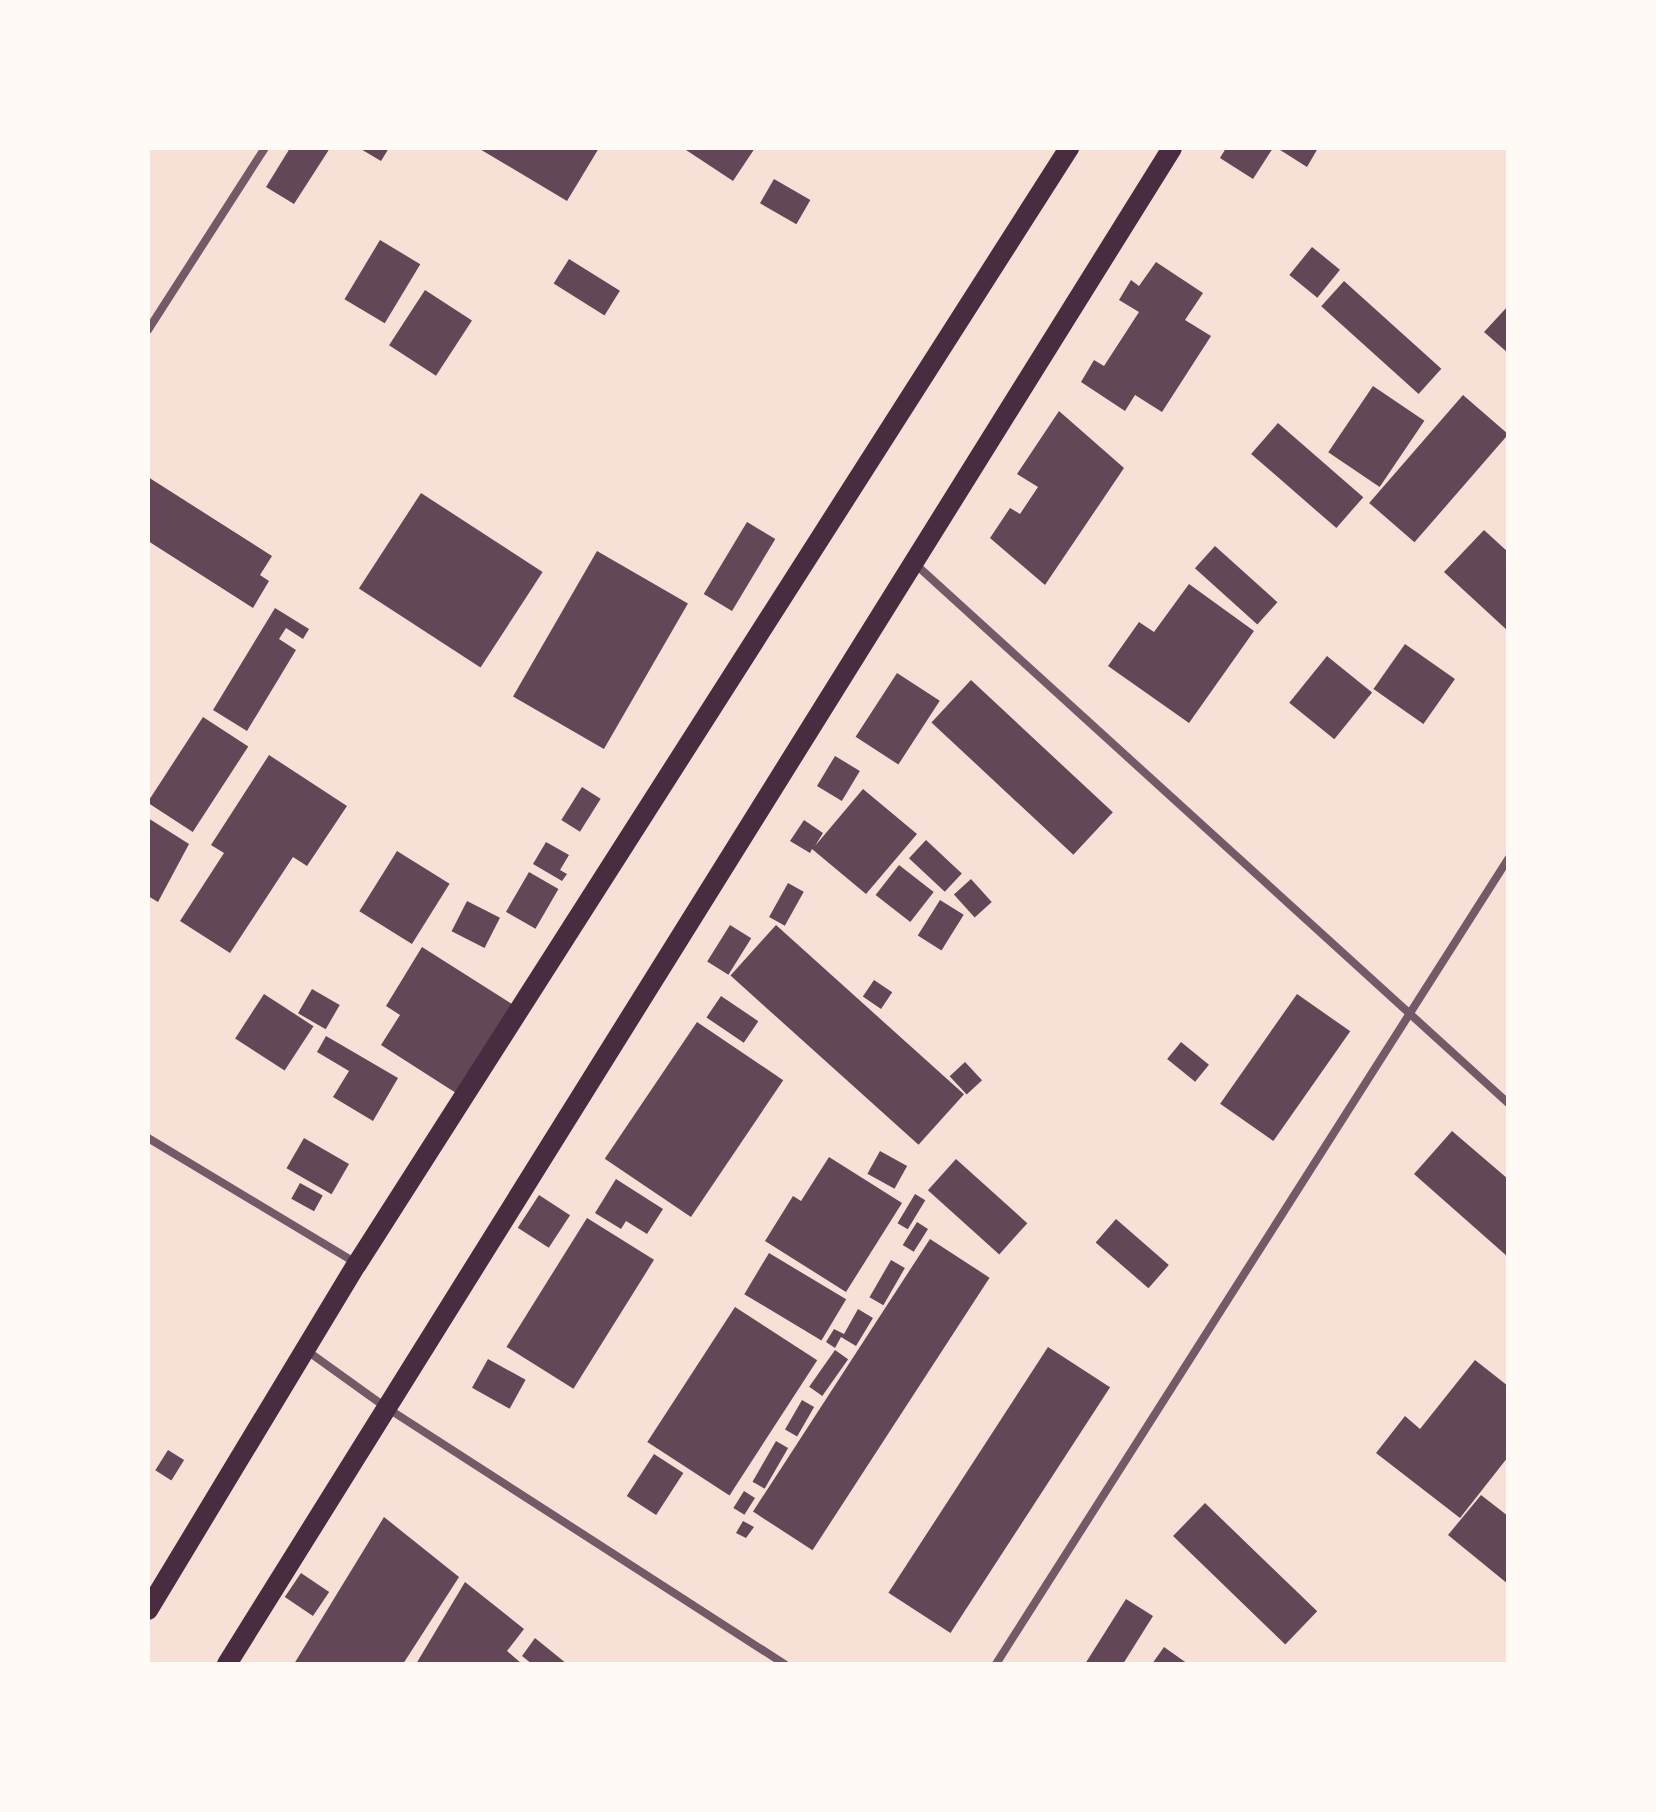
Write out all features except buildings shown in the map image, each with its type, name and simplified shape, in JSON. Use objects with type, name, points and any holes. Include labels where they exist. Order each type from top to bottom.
[{"type":"main road","points":[[148,1610],[357,1264],[1069,148]]},
{"type":"main road","points":[[227,1664],[384,1406],[1172,148]]},
{"type":"street","points":[[148,330],[265,148]]},
{"type":"street","points":[[913,561],[1508,1103]]},
{"type":"street","points":[[996,1664],[1508,859]]},
{"type":"street","points":[[148,1138],[357,1264]]},
{"type":"street","points":[[306,1350],[384,1406],[785,1664]]}]
